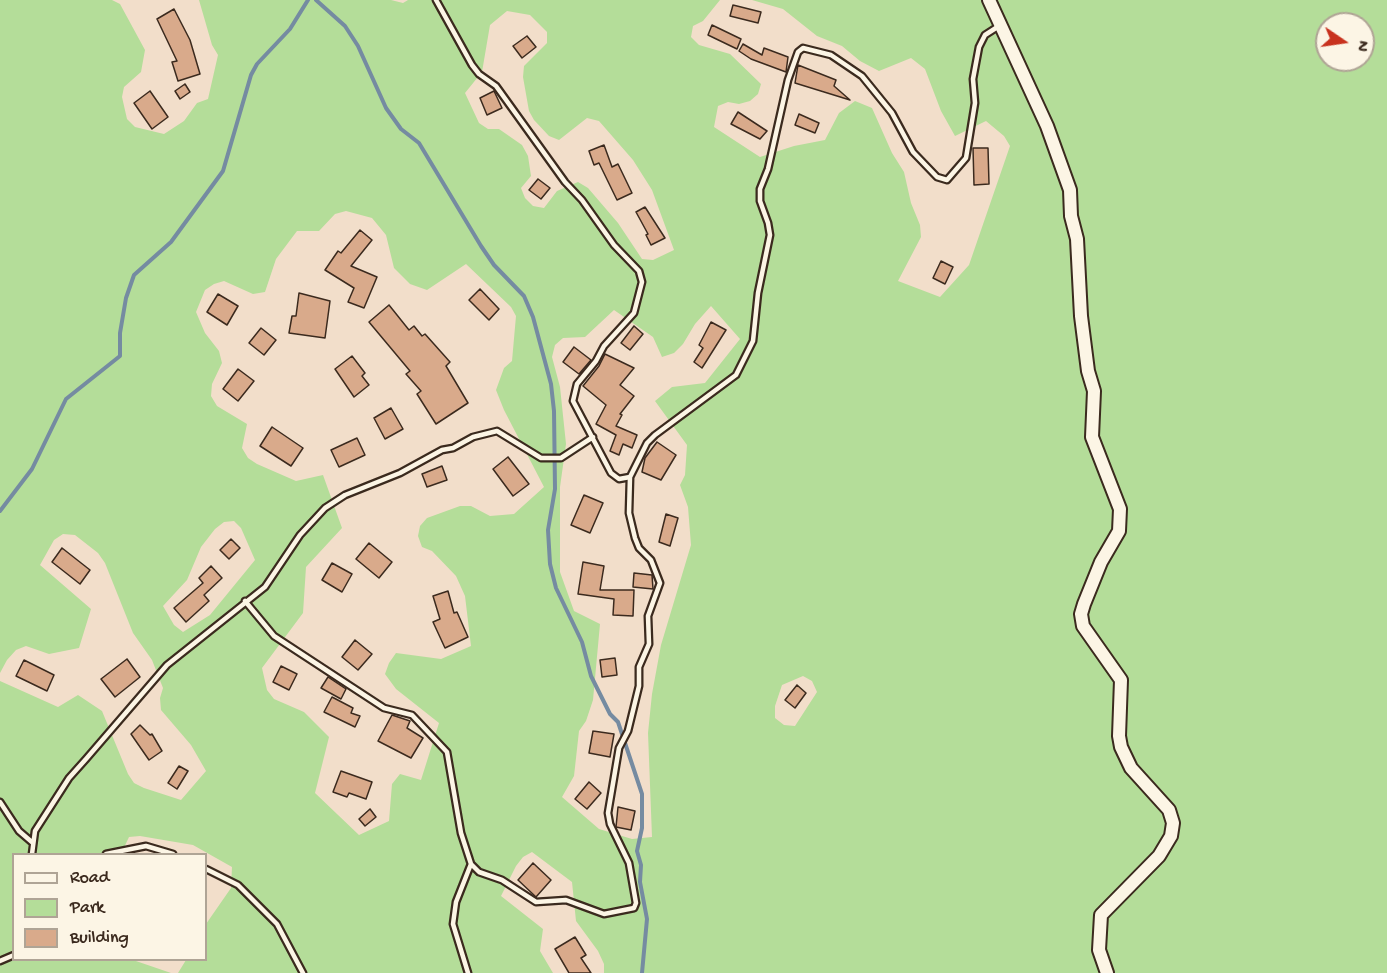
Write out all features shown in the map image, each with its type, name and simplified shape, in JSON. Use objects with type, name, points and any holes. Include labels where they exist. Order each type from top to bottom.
[{"type":"street","points":[[989,0],[1047,126],[1070,190],[1071,216],[1077,239],[1081,315],[1088,371],[1094,391],[1092,436],[1120,509],[1119,531],[1101,562],[1084,604],[1081,614],[1083,626],[1121,680],[1119,736],[1121,747],[1131,768],[1170,810],[1173,823],[1171,836],[1159,856],[1101,915],[1099,950],[1107,973]]},
{"type":"lane","points":[[436,0],[472,65],[479,74],[496,86],[565,182],[582,200],[614,245],[639,272],[642,282],[634,313],[604,346],[575,390],[575,406],[614,477],[630,477]]},
{"type":"lane","points":[[245,601],[274,636],[384,708],[412,715],[447,752],[460,833],[471,864],[479,872],[502,880],[530,900],[566,900],[604,914],[634,908],[636,903],[629,863],[608,819],[620,748],[628,731],[639,686],[639,667],[649,644],[648,616],[660,583],[651,560],[639,548],[635,538],[629,513],[630,477],[651,440],[736,375],[753,341],[758,293],[770,235],[760,201],[760,189],[768,169],[788,80],[798,52],[803,48],[831,55],[862,76],[898,122],[913,152],[937,177],[947,180],[966,158],[975,103],[973,79],[980,47],[985,35],[999,26]]},
{"type":"lane","points":[[32,853],[35,831],[69,778],[167,665],[265,587],[300,535],[316,516],[345,495],[400,473],[473,436],[497,431],[541,458],[561,458],[593,437]]},
{"type":"lane","points":[[0,802],[19,831],[33,843]]},
{"type":"lane","points":[[111,853],[122,849],[146,846],[167,853]]},
{"type":"lane","points":[[468,973],[453,924],[456,902],[471,864]]},
{"type":"lane","points":[[207,870],[238,885],[277,924],[303,973]]},
{"type":"green space","points":[[0,0],[112,0],[120,4],[145,50],[141,72],[124,87],[122,97],[127,119],[135,127],[164,134],[184,121],[197,103],[208,99],[218,55],[212,45],[199,0],[391,0],[403,3],[408,0],[720,0],[703,21],[693,26],[691,37],[699,45],[730,54],[761,84],[758,94],[750,101],[739,104],[728,102],[718,106],[714,127],[760,157],[794,146],[825,140],[839,113],[855,101],[872,108],[892,153],[904,172],[911,203],[920,225],[921,237],[898,281],[940,297],[969,265],[1010,146],[1004,136],[986,121],[955,136],[941,111],[925,69],[911,58],[879,71],[860,61],[842,46],[817,36],[783,9],[752,0],[1387,0],[1387,973],[604,973],[604,964],[598,951],[576,921],[572,882],[532,852],[523,857],[516,866],[501,896],[543,929],[540,951],[553,973],[178,973],[185,961],[207,961],[207,923],[231,888],[232,867],[193,845],[140,836],[129,837],[121,853],[12,853],[12,961],[136,961],[171,973],[0,973],[0,681],[58,707],[78,695],[102,711],[128,774],[134,783],[144,788],[181,800],[206,771],[191,745],[161,710],[160,698],[163,688],[152,660],[133,633],[105,563],[98,553],[75,535],[63,534],[54,540],[40,565],[91,609],[79,648],[49,654],[26,646],[16,650],[0,673]],"holes":[[[507,11],[530,15],[547,32],[547,43],[524,66],[523,77],[529,111],[534,120],[549,136],[559,140],[587,118],[599,121],[633,160],[652,190],[674,250],[653,260],[642,259],[618,223],[588,188],[578,182],[557,191],[544,208],[533,206],[525,198],[521,188],[531,176],[528,156],[522,145],[499,129],[488,129],[479,123],[465,93],[482,72],[490,25]],[[346,211],[372,218],[386,235],[394,268],[410,284],[427,290],[466,264],[511,307],[516,316],[512,361],[504,368],[496,390],[544,487],[514,514],[490,516],[471,506],[460,506],[427,518],[420,526],[418,536],[422,547],[432,551],[456,576],[465,596],[471,646],[441,659],[396,653],[389,663],[385,674],[396,689],[439,723],[421,780],[400,774],[392,784],[389,821],[359,835],[315,793],[329,737],[304,712],[274,699],[267,690],[262,668],[303,613],[306,567],[342,528],[323,475],[296,481],[248,458],[242,448],[247,424],[217,406],[211,396],[212,384],[222,363],[219,351],[205,333],[196,312],[205,290],[224,281],[253,294],[265,292],[276,259],[297,231],[319,231],[335,214]],[[711,306],[740,339],[705,383],[672,387],[655,401],[687,445],[685,475],[680,485],[688,507],[691,545],[661,645],[652,694],[648,733],[652,837],[632,839],[599,829],[562,797],[574,776],[579,731],[586,721],[593,700],[600,624],[574,611],[560,572],[560,487],[566,444],[560,387],[552,357],[555,345],[563,338],[585,337],[614,310],[653,337],[662,357],[674,353],[683,344],[695,324]],[[234,521],[241,528],[255,560],[210,615],[183,632],[174,625],[163,606],[187,580],[201,547],[215,529],[224,522]],[[803,676],[812,681],[817,692],[795,726],[784,725],[775,718],[775,706],[782,685]]]},
{"type":"building","points":[[733,5],[761,12],[758,23],[730,16]]},
{"type":"building","points":[[174,9],[190,40],[200,74],[178,81],[172,62],[177,61],[157,19]]},
{"type":"building","points":[[712,25],[741,39],[737,49],[708,35]]},
{"type":"building","points":[[527,36],[536,47],[522,58],[513,46]]},
{"type":"building","points":[[743,44],[762,55],[764,48],[788,57],[786,72],[751,59],[739,51]]},
{"type":"building","points":[[798,65],[836,80],[834,86],[850,100],[795,83]]},
{"type":"building","points":[[185,84],[190,92],[180,99],[175,91]]},
{"type":"building","points":[[150,91],[168,117],[152,129],[134,103]]},
{"type":"building","points":[[494,91],[502,108],[487,115],[480,98]]},
{"type":"building","points":[[738,112],[767,131],[760,139],[731,124]]},
{"type":"building","points":[[799,114],[819,123],[815,133],[795,125]]},
{"type":"building","points":[[604,145],[612,167],[618,164],[632,193],[617,200],[599,163],[594,165],[589,151]]},
{"type":"building","points":[[973,148],[988,148],[989,184],[974,185]]},
{"type":"building","points":[[538,179],[550,188],[541,199],[529,190]]},
{"type":"building","points":[[645,207],[665,238],[651,245],[646,235],[648,234],[636,212]]},
{"type":"building","points":[[360,230],[372,240],[351,266],[377,277],[364,308],[348,302],[354,288],[325,270],[338,251],[341,253]]},
{"type":"building","points":[[941,261],[953,267],[945,284],[933,278]]},
{"type":"building","points":[[480,289],[499,309],[489,320],[469,300]]},
{"type":"building","points":[[299,293],[330,301],[325,338],[289,333],[292,316],[296,316]]},
{"type":"building","points":[[218,294],[238,306],[227,325],[207,312]]},
{"type":"building","points":[[389,305],[409,330],[414,326],[422,336],[425,334],[450,362],[446,366],[468,403],[436,424],[417,394],[421,391],[406,374],[410,371],[369,322]]},
{"type":"building","points":[[711,322],[726,330],[702,368],[694,362],[703,348],[699,345]]},
{"type":"building","points":[[634,326],[643,334],[630,350],[621,343]]},
{"type":"building","points":[[261,328],[276,340],[264,355],[249,343]]},
{"type":"building","points":[[574,347],[591,360],[579,374],[563,362]]},
{"type":"building","points":[[605,354],[634,368],[620,385],[634,396],[620,414],[622,415],[616,426],[637,435],[632,448],[623,444],[619,455],[610,451],[616,435],[596,424],[606,405],[583,386],[599,366]]},
{"type":"building","points":[[352,356],[365,373],[362,376],[369,385],[354,397],[335,369]]},
{"type":"building","points":[[238,369],[254,381],[238,401],[223,389]]},
{"type":"building","points":[[391,408],[403,429],[385,439],[374,418]]},
{"type":"building","points":[[272,427],[303,448],[291,466],[260,446]]},
{"type":"building","points":[[357,438],[365,455],[339,467],[331,450]]},
{"type":"building","points":[[657,442],[676,455],[661,480],[642,472],[645,458]]},
{"type":"building","points":[[508,457],[529,484],[513,496],[493,469]]},
{"type":"building","points":[[442,466],[447,480],[427,487],[422,474]]},
{"type":"building","points":[[584,495],[603,503],[590,533],[571,525]]},
{"type":"building","points":[[666,514],[678,518],[670,546],[659,542]]},
{"type":"building","points":[[231,539],[240,548],[229,559],[220,550]]},
{"type":"building","points":[[369,543],[392,562],[379,578],[356,559]]},
{"type":"building","points":[[62,548],[90,570],[80,584],[52,562]]},
{"type":"building","points":[[583,562],[604,566],[600,590],[634,590],[633,616],[613,615],[614,599],[578,594]]},
{"type":"building","points":[[332,563],[352,574],[342,592],[322,580]]},
{"type":"building","points":[[211,566],[222,578],[204,595],[209,601],[186,622],[174,608],[203,583],[199,578]]},
{"type":"building","points":[[634,573],[652,575],[653,589],[633,587]]},
{"type":"building","points":[[448,591],[454,613],[457,612],[468,637],[445,648],[433,622],[440,619],[433,596]]},
{"type":"building","points":[[355,640],[372,654],[358,670],[342,657]]},
{"type":"building","points":[[615,658],[617,675],[602,677],[600,660]]},
{"type":"building","points":[[127,659],[140,677],[115,697],[101,679]]},
{"type":"building","points":[[24,660],[54,675],[47,691],[16,676]]},
{"type":"building","points":[[281,666],[297,674],[289,690],[273,682]]},
{"type":"building","points":[[328,677],[346,689],[341,699],[321,688]]},
{"type":"building","points":[[797,685],[806,693],[795,708],[785,700]]},
{"type":"building","points":[[332,697],[353,708],[351,713],[360,716],[355,727],[324,712]]},
{"type":"building","points":[[392,715],[410,721],[407,728],[423,738],[411,758],[378,741]]},
{"type":"building","points":[[140,725],[150,735],[152,734],[162,751],[149,760],[131,734]]},
{"type":"building","points":[[593,731],[614,734],[610,757],[589,753]]},
{"type":"building","points":[[179,766],[188,771],[177,789],[168,783]]},
{"type":"building","points":[[341,771],[372,782],[366,799],[349,793],[347,797],[333,792]]},
{"type":"building","points":[[589,782],[601,793],[587,809],[575,799]]},
{"type":"building","points":[[618,807],[635,811],[631,830],[616,827]]},
{"type":"building","points":[[370,809],[376,817],[365,826],[359,819]]},
{"type":"building","points":[[533,863],[551,880],[536,897],[518,880]]},
{"type":"building","points":[[575,937],[586,955],[581,958],[591,973],[569,973],[555,949]]},
{"type":"waterway","points":[[0,511],[32,469],[66,399],[120,356],[120,333],[126,298],[134,275],[171,242],[223,171],[251,75],[257,64],[290,29],[308,0]]},
{"type":"waterway","points":[[316,0],[345,26],[358,46],[386,108],[401,129],[419,143],[481,246],[494,265],[524,296],[533,317],[551,384],[554,411],[555,489],[548,530],[550,564],[556,588],[582,642],[591,676],[610,714],[618,722],[642,794],[642,828],[637,851],[641,865],[640,882],[647,919],[642,973]]}]
